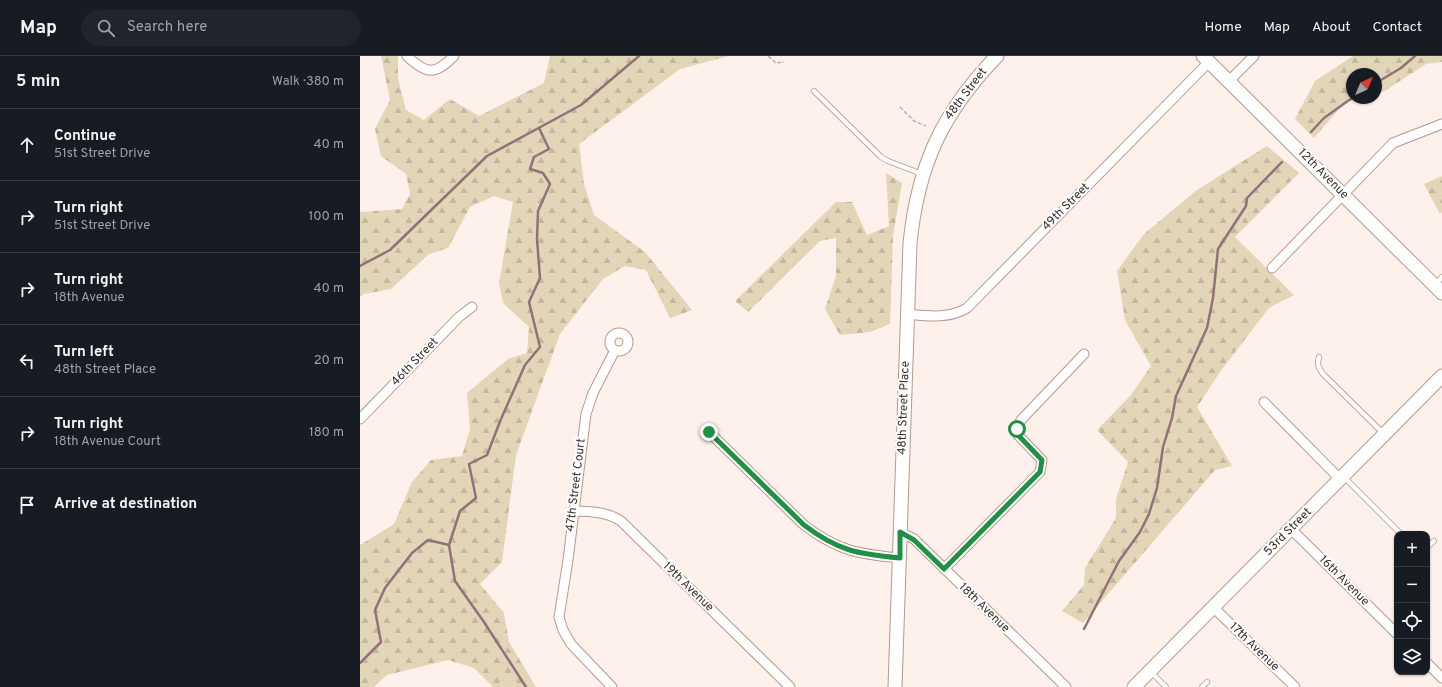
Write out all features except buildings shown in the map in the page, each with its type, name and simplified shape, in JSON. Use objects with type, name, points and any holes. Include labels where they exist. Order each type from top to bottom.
[{"type":"street","points":[[407,56],[415,64],[431,71],[440,69],[454,56]]},
{"type":"street","name":"48th Street","points":[[939,134],[945,122],[970,86],[996,56]]},
{"type":"street","points":[[1229,81],[1254,56]]},
{"type":"street","name":"12th Avenue","points":[[1206,59],[1343,194],[1439,285]]},
{"type":"street","name":"49th Street","points":[[907,314],[944,316],[960,312],[967,308],[1206,59]]},
{"type":"street","points":[[1272,268],[1393,143],[1442,124]]},
{"type":"street","name":"48th Street Place","points":[[895,687],[907,314],[912,217],[923,174],[939,134]]},
{"type":"street","name":"46th Street","points":[[360,419],[459,317],[472,307]]},
{"type":"street","name":"47th Street Court","points":[[612,687],[577,651],[561,626],[559,617],[586,414],[593,393],[615,350]]},
{"type":"street","points":[[944,569],[1040,472],[1042,460],[1018,435],[1017,429],[1021,420],[1084,354]]},
{"type":"street","name":"53rd Street","points":[[1134,687],[1442,376]]},
{"type":"street","points":[[1264,402],[1341,477]]},
{"type":"street","points":[[709,432],[804,525],[814,532],[844,549],[868,555],[900,558]]},
{"type":"street","name":"19th Avenue","points":[[574,511],[615,516],[790,687]]},
{"type":"street","name":"16th Avenue","points":[[1291,529],[1394,631]]},
{"type":"street","name":"18th Avenue","points":[[900,532],[914,540],[1066,687]]},
{"type":"street","name":"17th Avenue","points":[[1213,607],[1295,687]]},
{"type":"street","points":[[1430,666],[1442,678]]},
{"type":"lane","points":[[814,91],[881,157],[923,174]]},
{"type":"lane","points":[[1319,357],[1317,363],[1323,374],[1384,434]]},
{"type":"lane","points":[[1341,477],[1398,531]]},
{"type":"lane","points":[[1430,544],[1434,541]]},
{"type":"lane","points":[[1150,671],[1166,687]]},
{"type":"lane","points":[[1202,687],[1207,682]]},
{"type":"path","points":[[768,56],[776,63],[784,62]]},
{"type":"path","points":[[900,107],[914,121],[926,126]]},
{"type":"green space","points":[[381,56],[398,56],[398,78],[406,110],[424,120],[450,99],[479,116],[544,83],[550,56],[729,56],[680,69],[579,144],[584,184],[594,215],[645,252],[692,310],[670,318],[646,270],[625,266],[603,279],[560,334],[516,455],[502,562],[480,584],[504,613],[509,642],[536,687],[493,687],[474,668],[448,660],[387,675],[374,687],[360,687],[360,545],[394,524],[412,482],[431,460],[462,456],[470,429],[467,393],[508,359],[527,353],[529,327],[503,303],[499,283],[513,202],[494,196],[470,207],[448,248],[429,254],[391,289],[364,294],[360,297],[360,212],[402,209],[410,194],[406,174],[381,156],[375,129],[390,100]]},
{"type":"green space","points":[[1353,56],[1442,56],[1442,62],[1426,64],[1383,92],[1382,68],[1346,68],[1346,101],[1314,138],[1295,119],[1315,81]]},
{"type":"green space","points":[[1267,146],[1299,173],[1235,237],[1294,295],[1269,308],[1220,372],[1197,407],[1232,466],[1215,470],[1083,623],[1062,611],[1084,585],[1085,568],[1116,518],[1116,499],[1128,462],[1097,430],[1130,396],[1151,366],[1125,320],[1117,271],[1144,234],[1197,190]]},
{"type":"green space","points":[[886,173],[902,183],[893,236],[890,324],[870,332],[840,335],[825,309],[836,276],[836,238],[820,241],[748,312],[735,301],[836,202],[852,202],[867,235],[889,226]]},
{"type":"green space","points":[[1442,176],[1442,212],[1440,214],[1424,184]]},
{"type":"waterway","points":[[360,266],[390,250],[487,156],[581,105],[639,56]]},
{"type":"waterway","points":[[1382,79],[1401,68],[1415,56]]},
{"type":"waterway","points":[[1311,132],[1324,118],[1346,102]]},
{"type":"waterway","points":[[526,687],[484,622],[455,581],[449,545],[460,511],[476,498],[469,464],[487,455],[525,365],[540,347],[529,302],[540,278],[537,239],[538,211],[550,184],[543,173],[530,169],[534,157],[549,149],[539,128]]},
{"type":"waterway","points":[[1084,629],[1119,561],[1140,532],[1149,514],[1157,488],[1163,447],[1172,418],[1176,396],[1207,328],[1213,298],[1218,249],[1246,206],[1247,198],[1282,162]]},
{"type":"waterway","points":[[360,663],[381,642],[375,610],[385,588],[412,553],[428,540],[449,545]]},
{"type":"route","points":[[709,432],[804,525],[822,538],[844,549],[868,555],[900,558],[900,532],[914,540],[944,569],[1040,472],[1042,460],[1018,435],[1017,429]]}]
